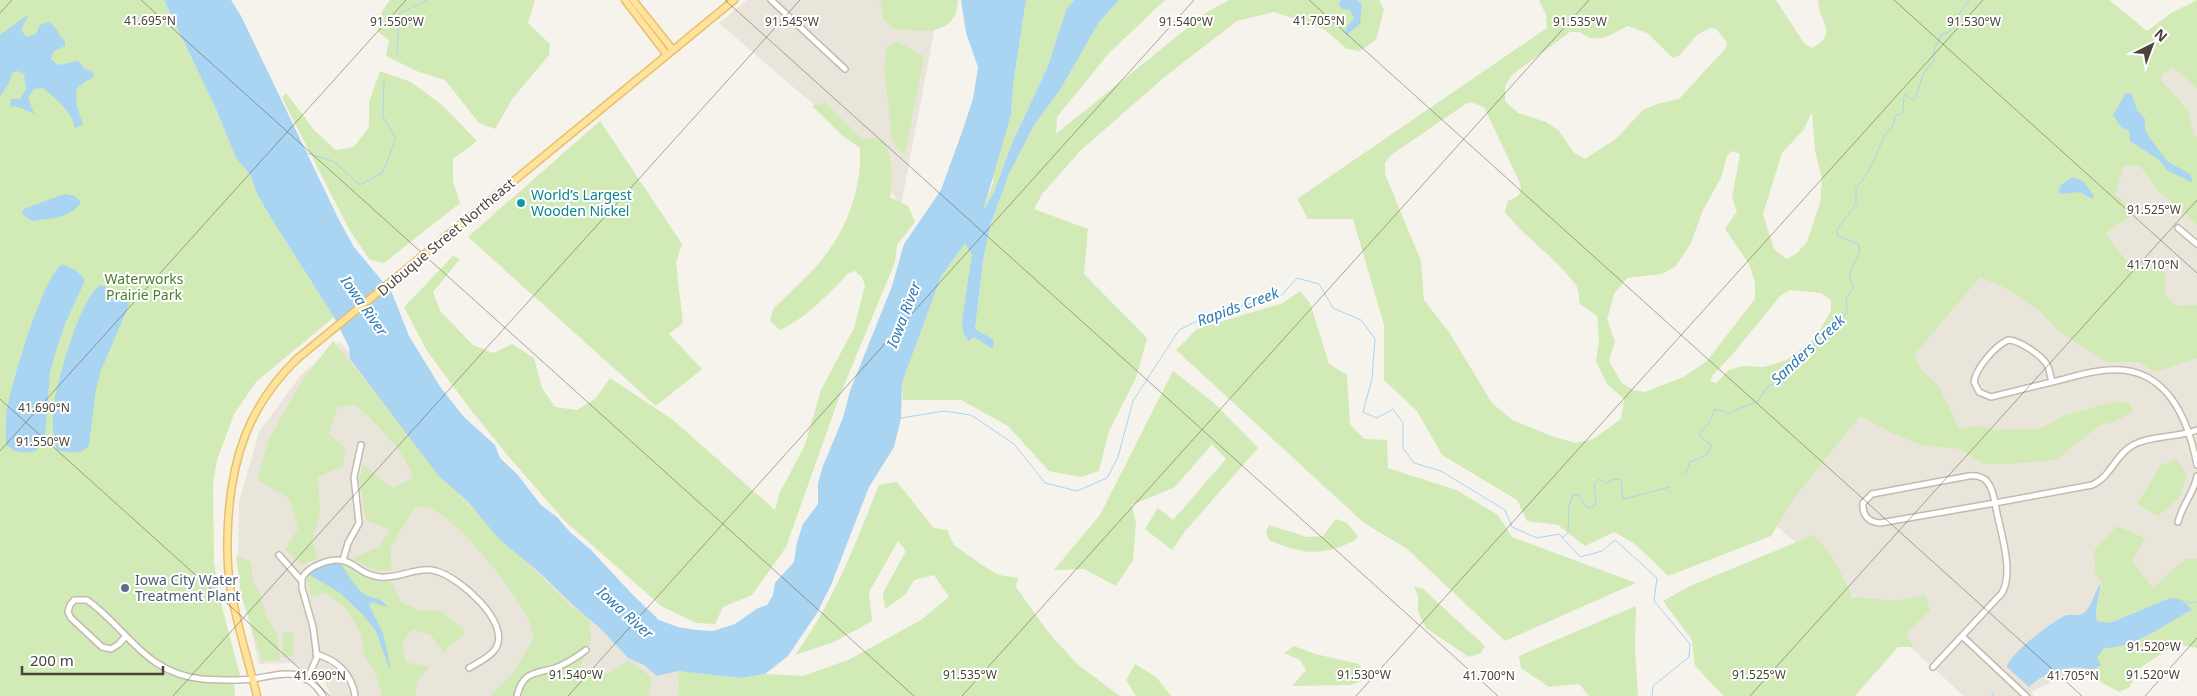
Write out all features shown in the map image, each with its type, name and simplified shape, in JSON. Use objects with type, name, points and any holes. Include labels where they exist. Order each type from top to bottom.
[{"type":"main road","points":[[625,0],[667,55]]},
{"type":"main road","points":[[633,0],[673,50]]},
{"type":"main road","name":"Dubuque Street Northeast","points":[[257,696],[230,584],[227,544],[232,474],[246,432],[266,395],[293,364],[337,326],[734,0]]},
{"type":"street","points":[[771,0],[846,69]]},
{"type":"street","points":[[2178,228],[2197,244]]},
{"type":"street","points":[[2052,382],[2046,363],[2012,340],[2005,341],[1998,348],[1980,368],[1974,382],[1979,392],[1991,397],[2110,370],[2140,374],[2158,384],[2174,400],[2181,412],[2197,465]]},
{"type":"street","points":[[1933,667],[2002,593],[2007,581],[2007,567],[1996,503],[1992,488],[1982,477],[1974,475],[1872,494],[1865,500],[1863,508],[1868,519],[1880,523],[1996,503],[2092,485],[2103,479],[2132,446],[2144,441],[2188,434],[2197,430]]},
{"type":"street","points":[[343,560],[348,543],[359,523],[354,477],[362,445]]},
{"type":"street","points":[[2178,522],[2181,510],[2197,476]]},
{"type":"street","points":[[278,555],[301,580],[313,627],[316,660],[307,680]]},
{"type":"street","points":[[301,580],[311,568],[333,560],[343,560],[377,576],[416,570],[435,571],[453,579],[476,597],[498,629],[500,640],[492,654],[469,668]]},
{"type":"street","points":[[125,637],[111,649],[102,647],[71,618],[68,612],[70,605],[74,600],[87,600],[145,656],[165,668],[183,674],[216,680],[253,682],[279,673],[295,675],[316,686],[323,696]]},
{"type":"street","points":[[1962,636],[2026,696]]},
{"type":"street","points":[[517,696],[522,683],[532,673],[563,665],[586,650]]},
{"type":"street","points":[[316,654],[332,660],[344,670],[350,680],[355,696]]},
{"type":"shaded area","points":[[747,0],[940,0],[901,206],[858,143],[719,23]]},
{"type":"shaded area","points":[[2197,27],[2197,626],[2103,679],[2076,670],[2031,692],[2034,696],[1964,696],[1765,515]]},
{"type":"shaded area","points":[[339,342],[590,594],[725,696],[332,696],[324,681],[292,663],[259,664],[238,572],[239,502],[259,432],[300,376]]},
{"type":"green space","name":"Waterworks Prairie Park","points":[[0,0],[164,0],[216,109],[236,158],[251,176],[257,194],[271,218],[334,317],[256,382],[234,414],[217,460],[213,484],[214,560],[218,592],[241,679],[236,679],[234,684],[235,696],[0,696]]},
{"type":"green space","points":[[390,0],[535,0],[528,23],[550,44],[549,55],[513,98],[495,129],[479,123],[445,80],[419,72],[386,56],[389,40],[378,32],[381,13]]},
{"type":"green space","points":[[878,0],[958,0],[956,13],[951,21],[944,27],[925,31],[892,28],[883,18],[881,4]]},
{"type":"green space","points":[[1026,0],[1074,0],[1066,10],[1048,66],[1012,143],[994,192],[981,215],[993,183],[993,174],[1011,115],[1013,85]]},
{"type":"green space","points":[[1119,0],[1165,0],[1108,54],[1057,117],[1056,134],[1207,12],[1229,0],[1341,0],[1338,3],[1350,9],[1354,18],[1345,29],[1346,34],[1362,4],[1357,0],[1379,0],[1384,10],[1376,40],[1360,51],[1347,49],[1324,29],[1274,12],[1237,21],[1167,75],[1080,151],[1042,194],[1034,209],[1088,229],[1084,274],[1147,338],[1136,378],[1109,431],[1099,471],[1080,477],[1049,471],[1008,426],[961,400],[903,400],[902,383],[941,277],[965,242],[973,255],[962,319],[970,342],[974,337],[993,348],[994,340],[975,329],[983,261],[990,226],[1009,174],[1033,127],[1060,90],[1099,22]]},
{"type":"green space","points":[[1539,0],[1776,0],[1804,43],[1812,48],[1825,38],[1826,32],[1818,0],[2109,0],[2147,31],[2171,13],[2197,0],[2197,88],[2172,67],[2162,74],[2161,80],[2188,110],[2194,135],[2197,137],[2197,225],[2157,189],[2140,166],[2124,166],[2115,194],[2135,213],[2106,233],[2126,261],[2155,262],[2167,276],[2164,294],[2176,306],[2197,305],[2197,358],[2155,372],[2139,362],[2105,362],[2058,330],[2036,308],[2006,288],[1980,277],[1915,354],[1919,366],[1941,391],[1960,429],[1978,425],[1995,430],[2039,429],[2065,415],[2118,401],[2130,404],[2133,411],[2116,421],[2099,426],[2056,460],[2004,464],[1984,464],[1959,449],[1921,445],[1892,433],[1860,416],[1794,498],[1771,536],[1668,576],[1635,544],[1614,532],[1585,546],[1558,525],[1527,521],[1517,500],[1442,455],[1417,411],[1384,380],[1384,325],[1353,219],[1308,219],[1297,199],[1547,28],[1546,15]],"holes":[[[1628,26],[1647,33],[1673,58],[1680,55],[1697,35],[1710,28],[1716,29],[1727,42],[1726,48],[1679,99],[1657,104],[1643,110],[1616,139],[1585,159],[1574,153],[1559,131],[1546,122],[1518,113],[1505,101],[1505,86],[1512,75],[1570,32],[1580,32],[1592,38],[1610,35]],[[1467,103],[1484,107],[1520,183],[1521,191],[1518,196],[1508,201],[1505,212],[1568,275],[1577,287],[1580,304],[1597,316],[1599,341],[1596,361],[1607,384],[1624,399],[1621,419],[1593,439],[1576,443],[1554,437],[1512,420],[1492,403],[1449,332],[1424,300],[1421,261],[1385,174],[1385,163],[1391,155]],[[1812,112],[1815,151],[1822,179],[1820,203],[1807,242],[1796,254],[1786,259],[1774,249],[1763,214],[1782,153],[1804,129]],[[1732,151],[1740,154],[1732,198],[1737,211],[1725,229],[1749,264],[1755,282],[1755,299],[1706,362],[1683,377],[1645,392],[1633,390],[1622,383],[1609,361],[1615,341],[1607,320],[1614,294],[1627,278],[1662,274],[1676,266],[1691,243],[1703,210],[1721,178],[1727,156]],[[1790,290],[1821,293],[1831,300],[1831,311],[1815,338],[1787,360],[1764,367],[1743,366],[1729,370],[1716,383],[1710,381],[1713,375],[1732,355],[1780,296]]]},
{"type":"green space","points":[[898,42],[924,56],[905,154],[901,152],[892,140],[884,64],[887,47]]},
{"type":"green space","points":[[380,71],[411,82],[442,105],[477,141],[453,159],[453,182],[460,203],[384,263],[370,260],[350,231],[282,98],[286,93],[315,131],[336,150],[354,147],[369,127],[369,102]]},
{"type":"green space","points":[[826,103],[863,140],[871,138],[884,140],[891,168],[890,197],[908,206],[915,222],[897,245],[895,262],[840,395],[786,547],[752,595],[723,607],[715,624],[696,623],[661,606],[565,521],[471,410],[427,351],[404,307],[453,256],[460,259],[433,292],[441,312],[473,345],[493,353],[512,344],[534,358],[542,388],[555,407],[577,410],[596,398],[610,378],[673,420],[775,510],[780,492],[805,445],[821,390],[854,328],[865,286],[862,277],[855,271],[849,273],[800,319],[780,330],[770,321],[773,309],[815,268],[835,242],[848,217],[856,190],[859,176],[860,148],[844,137],[812,106]]},
{"type":"green space","points":[[600,121],[682,244],[676,263],[683,323],[669,334],[702,369],[656,406],[468,237]]},
{"type":"green space","points":[[1300,291],[1310,303],[1329,364],[1347,375],[1350,424],[1364,439],[1387,440],[1388,468],[1456,490],[1498,515],[1512,537],[1636,583],[1505,641],[1406,548],[1364,523],[1176,350],[1197,329],[1283,303]]},
{"type":"green space","points":[[333,341],[459,495],[571,606],[589,618],[591,639],[580,668],[608,674],[628,661],[643,670],[652,679],[648,696],[490,696],[513,673],[534,638],[530,624],[510,589],[484,556],[455,526],[430,508],[415,507],[390,548],[392,571],[374,570],[352,559],[380,546],[390,530],[366,520],[359,479],[363,464],[392,488],[413,478],[409,467],[397,448],[356,405],[338,407],[329,433],[345,448],[343,466],[318,477],[320,512],[312,541],[318,558],[302,565],[285,549],[298,529],[289,498],[257,480],[269,439],[301,382]]},
{"type":"green space","points":[[1173,371],[1214,403],[1258,448],[1186,530],[1172,550],[1145,529],[1158,508],[1173,520],[1226,459],[1212,444],[1175,487],[1132,505],[1136,523],[1133,560],[1116,586],[1084,569],[1054,570],[1100,515]]},
{"type":"green space","points":[[2177,459],[2187,475],[2179,498],[2158,516],[2137,504],[2161,465]]},
{"type":"green space","points":[[897,482],[934,528],[947,530],[954,545],[999,575],[1018,578],[1016,587],[1048,632],[1077,664],[1120,696],[677,696],[679,692],[678,671],[740,678],[765,674],[803,676],[848,660],[921,620],[949,597],[934,575],[914,580],[905,595],[885,609],[883,593],[906,551],[898,541],[869,592],[872,621],[834,642],[795,655],[809,635],[832,594],[879,485]]},
{"type":"green space","points":[[1336,519],[1347,523],[1358,536],[1349,543],[1322,551],[1296,550],[1269,540],[1266,532],[1269,525],[1307,537],[1323,536]]},
{"type":"green space","points":[[2117,526],[2145,538],[2132,561],[2153,588],[2185,559],[2197,559],[2197,648],[2176,644],[2137,670],[2130,687],[2119,692],[2088,675],[2092,670],[2101,665],[2097,658],[2104,648],[2116,647],[2139,640],[2192,610],[2170,598],[2109,623],[2097,621],[2096,615],[2101,582],[2095,573],[2094,551]]},
{"type":"green space","points":[[1814,535],[1833,558],[1853,597],[1897,601],[1925,594],[1930,610],[1906,634],[1913,647],[1898,647],[1855,696],[1724,696],[1695,666],[1692,640],[1663,601],[1690,586]]},
{"type":"green space","points":[[236,555],[251,562],[253,583],[261,595],[266,616],[277,633],[280,660],[262,661],[241,595]]},
{"type":"green space","points":[[338,561],[375,581],[392,582],[401,602],[421,611],[441,611],[463,629],[464,635],[450,645],[444,653],[431,635],[412,629],[402,644],[406,662],[430,667],[418,679],[415,694],[417,696],[382,696],[376,674],[364,655],[360,632],[345,607],[325,593],[311,597],[306,577]]},
{"type":"green space","points":[[1414,587],[1422,588],[1485,646],[1481,653],[1469,657],[1426,628],[1418,612],[1418,596]]},
{"type":"green space","points":[[1636,606],[1635,648],[1638,696],[1589,696],[1579,684],[1549,687],[1521,668],[1519,656]]},
{"type":"green space","points":[[293,632],[294,656],[283,657],[282,633]]},
{"type":"green space","points":[[1294,646],[1315,654],[1359,664],[1364,675],[1363,680],[1352,685],[1292,686],[1306,670],[1300,660],[1284,653]]},
{"type":"green space","points":[[1135,664],[1156,677],[1171,696],[1136,696],[1126,680]]},
{"type":"water","name":"Iowa River","points":[[164,0],[231,0],[241,16],[339,220],[354,247],[392,293],[409,336],[441,388],[464,417],[495,445],[500,458],[517,474],[541,505],[557,517],[570,532],[591,550],[659,620],[678,627],[713,631],[735,624],[758,608],[767,605],[773,595],[775,583],[794,562],[797,542],[803,524],[818,504],[818,483],[823,466],[843,418],[850,391],[892,286],[904,244],[941,190],[973,99],[978,67],[966,33],[961,0],[1026,0],[1013,85],[1011,115],[983,211],[994,192],[1012,143],[1048,66],[1066,10],[1074,0],[1119,0],[1099,22],[1060,90],[1033,127],[1009,174],[990,226],[983,261],[975,329],[994,340],[993,349],[974,337],[969,342],[963,332],[962,319],[972,255],[965,243],[941,277],[902,383],[901,418],[894,447],[869,487],[831,585],[817,613],[788,656],[765,674],[740,678],[678,671],[657,676],[644,665],[628,658],[601,629],[539,572],[500,540],[468,502],[438,475],[350,359],[349,347],[334,317],[271,218],[257,194],[251,176],[236,158],[216,109]]},
{"type":"water","points":[[1341,0],[1357,0],[1362,4],[1360,24],[1346,35],[1345,29],[1354,18],[1350,10],[1342,9],[1338,4]]},
{"type":"water","points":[[29,14],[21,30],[26,37],[36,34],[40,25],[49,22],[65,41],[65,46],[54,51],[51,59],[58,65],[78,61],[84,68],[93,73],[94,77],[76,89],[77,107],[83,124],[75,128],[67,111],[43,88],[34,89],[28,98],[34,114],[19,107],[10,106],[11,99],[20,99],[26,89],[24,74],[18,71],[12,73],[9,83],[0,97],[0,35]]},
{"type":"water","points":[[2125,94],[2132,95],[2137,110],[2145,119],[2145,130],[2149,137],[2168,162],[2190,174],[2193,183],[2167,170],[2158,159],[2130,141],[2129,131],[2121,127],[2113,115]]},
{"type":"water","points":[[2073,177],[2083,181],[2094,196],[2092,199],[2080,192],[2061,194],[2058,192],[2061,185]]},
{"type":"water","points":[[64,194],[75,196],[81,202],[77,208],[66,215],[32,221],[22,214],[24,209]]},
{"type":"water","points":[[62,264],[77,271],[85,280],[65,324],[50,372],[45,435],[36,451],[23,452],[12,450],[6,444],[6,418],[21,355],[46,289],[54,273]]},
{"type":"water","points":[[102,285],[125,296],[129,300],[129,305],[101,370],[96,389],[89,445],[78,452],[57,450],[53,433],[53,415],[60,377],[72,338],[86,303],[94,291]]},
{"type":"water","points":[[338,561],[362,592],[369,597],[380,600],[387,607],[372,602],[369,605],[383,633],[389,668],[376,631],[363,615],[340,593],[310,575],[318,566]]},
{"type":"water","points":[[2100,584],[2096,612],[2097,621],[2110,623],[2170,598],[2182,600],[2192,610],[2139,640],[2116,647],[2104,648],[2097,658],[2101,665],[2092,670],[2076,667],[2059,670],[2035,681],[2029,687],[2007,667],[2009,662],[2031,639],[2058,619],[2067,615],[2084,613]]},
{"type":"waterway","points":[[397,56],[399,14],[427,0]]},
{"type":"waterway","name":"Sanders Creek","points":[[1685,474],[1690,462],[1707,455],[1712,446],[1699,435],[1710,421],[1715,409],[1729,413],[1758,401],[1766,388],[1779,381],[1847,313],[1846,298],[1854,288],[1849,275],[1860,251],[1858,244],[1838,236],[1837,230],[1856,204],[1856,188],[1861,183],[1885,136],[1892,127],[1895,116],[1903,113],[1904,95],[1914,100],[1923,76],[1934,61],[1934,50],[1942,34],[1949,32],[1952,24],[1969,0]]},
{"type":"waterway","points":[[306,153],[333,161],[360,185],[383,172],[396,138],[383,117],[384,80]]},
{"type":"waterway","name":"Rapids Creek","points":[[901,418],[944,411],[971,415],[1014,444],[1045,483],[1077,491],[1107,478],[1118,457],[1133,401],[1179,330],[1213,313],[1281,296],[1297,278],[1319,284],[1333,308],[1361,320],[1375,339],[1372,379],[1363,412],[1377,418],[1393,409],[1403,423],[1403,448],[1414,463],[1441,471],[1505,510],[1512,527],[1537,538],[1559,534],[1580,557],[1602,551],[1615,540],[1657,578],[1654,601],[1690,644],[1689,657],[1653,686],[1652,696]]},
{"type":"waterway","name":"Sanders Creek","points":[[1563,537],[1568,533],[1569,506],[1573,495],[1579,495],[1586,507],[1591,508],[1596,505],[1594,484],[1599,479],[1606,483],[1614,479],[1621,480],[1623,499],[1670,487]]},
{"type":"waterway","points":[[2185,603],[2197,602]]},
{"type":"waterway","points":[[1992,696],[1994,692]]},
{"type":"place","name":"World’s Largest Wooden Nickel","points":[[521,203]]},
{"type":"place","name":"Iowa City Water Treatment Plant","points":[[125,588]]}]
